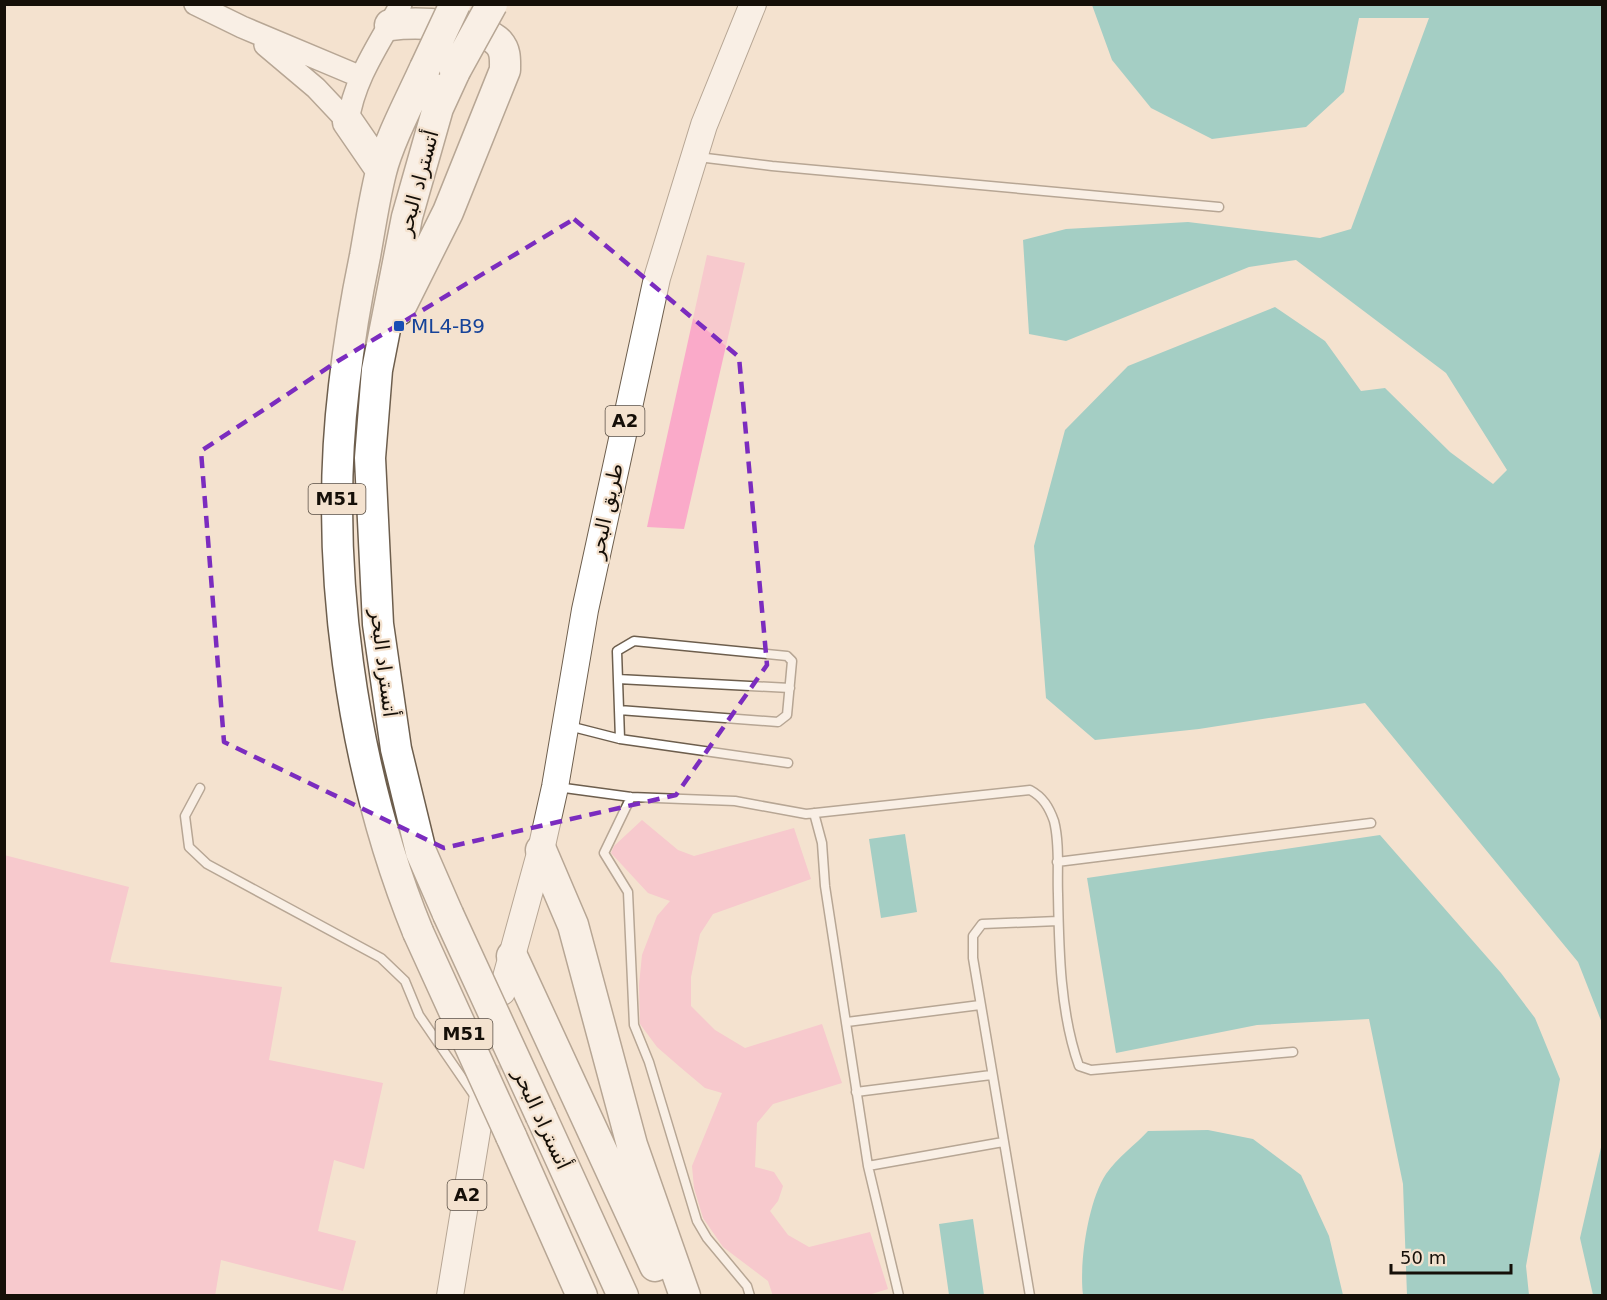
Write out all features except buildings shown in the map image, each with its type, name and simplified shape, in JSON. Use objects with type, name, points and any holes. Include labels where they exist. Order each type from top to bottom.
[{"type":"highway","name":"أتستراد البحر","points":[[492,4],[455,71],[438,108],[407,217],[377,370],[370,458],[378,624],[396,749],[421,852],[623,1296]]},
{"type":"highway","name":"أتستراد البحر","points":[[437,11],[425,68],[381,170],[355,308],[343,387],[337,492],[340,605],[363,748],[392,860],[418,932],[582,1296]]},
{"type":"highway","points":[[382,343],[448,212],[505,70],[506,57],[501,44],[490,36],[437,11],[395,15]]},
{"type":"highway","points":[[348,122],[381,170]]},
{"type":"highway","points":[[541,850],[573,925],[632,1145],[685,1296]]},
{"type":"highway","points":[[512,956],[669,1296]]},
{"type":"main road","name":"طريق البحر","points":[[502,992],[541,850],[555,787],[585,610],[657,278],[704,125],[753,4]]},
{"type":"main road","name":"A2","points":[[450,1296],[482,1101]]},
{"type":"street","points":[[195,4],[242,27],[361,77]]},
{"type":"street","points":[[348,122],[350,106],[361,77],[395,15]]},
{"type":"street","points":[[242,27],[280,56],[348,122]]},
{"type":"lane","points":[[694,157],[1218,207]]},
{"type":"lane","points":[[619,710],[778,722],[787,715],[792,661],[786,656],[634,641],[617,651],[620,740]]},
{"type":"lane","points":[[618,679],[790,688]]},
{"type":"lane","points":[[566,726],[620,740],[788,763]]},
{"type":"lane","points":[[555,787],[631,797],[735,801],[806,814],[1030,790],[1041,795],[1053,821],[1057,862],[1059,955],[1072,1048],[1079,1066],[1091,1070],[1293,1052]]},
{"type":"lane","points":[[200,788],[185,816],[189,847],[207,864],[381,958],[405,981],[419,1015],[482,1101]]},
{"type":"lane","points":[[631,797],[604,854],[628,892],[634,1025],[653,1073],[697,1221],[707,1238],[747,1286],[750,1296]]},
{"type":"lane","points":[[814,813],[822,843],[825,886],[868,1166],[899,1296]]},
{"type":"lane","points":[[1057,862],[1371,823]]},
{"type":"lane","points":[[1030,1296],[991,1075],[973,958],[973,936],[982,924],[1058,921]]},
{"type":"lane","points":[[847,1022],[980,1005]]},
{"type":"lane","points":[[856,1092],[991,1075]]},
{"type":"lane","points":[[868,1166],[1003,1142]]},
{"type":"highlighted area","points":[[574,219],[739,357],[767,665],[676,795],[444,848],[224,742],[201,451],[338,361]]},
{"type":"water","points":[[1092,5],[1602,5],[1602,1023],[1578,962],[1365,703],[1199,729],[1095,740],[1046,698],[1034,546],[1065,430],[1128,366],[1275,307],[1325,341],[1361,391],[1385,388],[1450,452],[1493,484],[1507,470],[1446,373],[1296,260],[1249,267],[1066,341],[1029,334],[1023,240],[1066,229],[1188,222],[1320,238],[1351,229],[1429,18],[1359,18],[1344,92],[1306,127],[1212,139],[1151,108],[1112,60]]},
{"type":"water","points":[[905,834],[917,912],[881,918],[869,839]]},
{"type":"water","points":[[1380,835],[1501,973],[1535,1018],[1560,1079],[1526,1266],[1529,1295],[1407,1295],[1403,1184],[1369,1019],[1257,1025],[1116,1053],[1087,878]]},
{"type":"water","points":[[1208,1130],[1253,1139],[1301,1175],[1329,1236],[1343,1295],[1083,1295],[1082,1267],[1086,1233],[1094,1200],[1110,1168],[1148,1131]]},
{"type":"water","points":[[1602,1143],[1602,1295],[1593,1295],[1580,1238]]},
{"type":"water","points":[[973,1219],[984,1295],[949,1295],[939,1224]]},
{"type":"tunnel","points":[[484,1089],[498,1013]]},
{"type":"place","name":"ML4-B9","points":[[399,326]]}]
